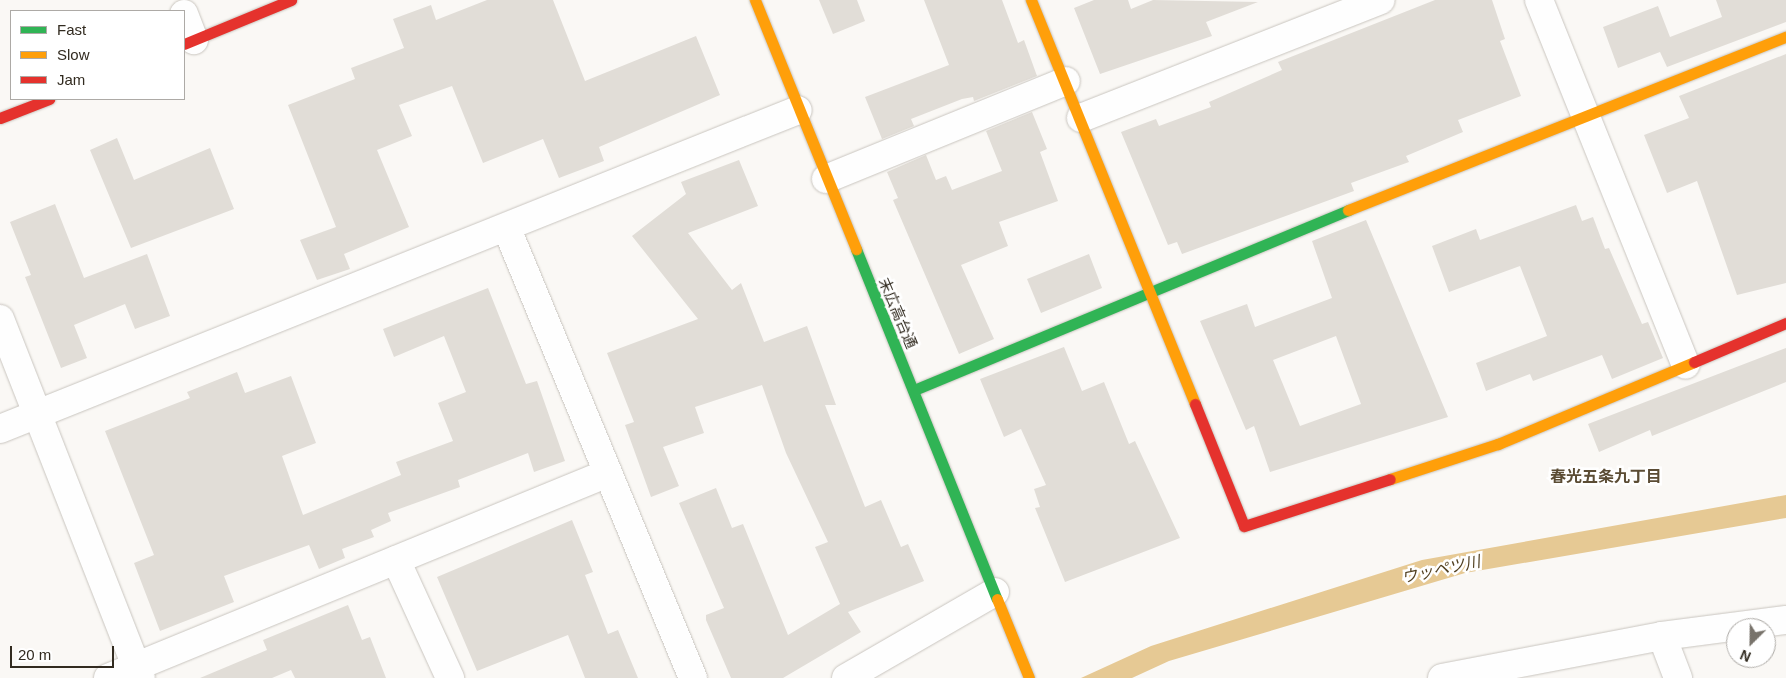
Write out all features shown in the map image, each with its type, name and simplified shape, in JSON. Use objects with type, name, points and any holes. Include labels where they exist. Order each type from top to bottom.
[{"type":"street","points":[[185,23],[189,42],[291,0]]},
{"type":"street","name":"末広高台通","points":[[755,0],[1029,678]]},
{"type":"street","points":[[1031,0],[1151,288],[1244,526],[1498,444],[1786,323]]},
{"type":"street","points":[[1081,118],[1381,0]]},
{"type":"street","points":[[1539,0],[1686,365]]},
{"type":"street","points":[[914,390],[1151,288],[1587,118],[1786,37]]},
{"type":"street","points":[[826,178],[1066,81]]},
{"type":"street","points":[[0,118],[46,100]]},
{"type":"street","points":[[0,429],[507,230],[798,110]]},
{"type":"street","points":[[507,230],[693,678]]},
{"type":"street","points":[[0,319],[139,672]]},
{"type":"street","points":[[108,678],[139,672],[396,560],[608,473]]},
{"type":"street","points":[[396,560],[450,678]]},
{"type":"street","points":[[846,678],[995,592]]},
{"type":"street","points":[[1442,678],[1662,636],[1786,620]]},
{"type":"street","points":[[1662,636],[1678,678]]},
{"type":"water","name":"ウッペツ川","points":[[1786,495],[1786,518],[1465,573],[1169,661],[1132,678],[1081,678],[1151,646],[1422,560]]},
{"type":"building","points":[[487,0],[553,0],[585,81],[696,36],[720,95],[599,147],[604,161],[559,178],[543,139],[483,163],[452,86],[399,105],[412,136],[377,150],[409,227],[344,254],[350,269],[317,280],[300,240],[336,227],[288,105],[355,79],[351,68],[404,48],[393,19],[431,5],[436,20]]},
{"type":"building","points":[[819,0],[857,0],[865,21],[833,34]]},
{"type":"building","points":[[924,0],[1002,0],[1018,43],[1024,40],[1037,76],[974,101],[973,97],[962,99],[911,119],[914,126],[882,139],[865,97],[949,65]]},
{"type":"building","points":[[1094,0],[1128,0],[1131,9],[1153,0],[1258,2],[1206,22],[1212,36],[1100,74],[1074,8]]},
{"type":"building","points":[[1435,0],[1492,0],[1505,39],[1500,41],[1521,96],[1458,120],[1463,132],[1406,156],[1409,162],[1351,183],[1354,191],[1182,254],[1177,242],[1168,245],[1121,132],[1156,119],[1159,126],[1211,107],[1209,102],[1282,70],[1278,62]]},
{"type":"building","points":[[1716,0],[1786,0],[1786,22],[1667,67],[1660,52],[1618,68],[1603,27],[1658,6],[1670,37],[1722,17]]},
{"type":"building","points":[[1786,54],[1786,283],[1737,295],[1697,181],[1667,193],[1644,135],[1689,118],[1679,96]]},
{"type":"building","points":[[1032,112],[1047,149],[1040,152],[1058,201],[999,222],[1008,246],[961,265],[994,339],[959,354],[893,200],[898,198],[887,172],[926,155],[936,180],[946,176],[952,190],[1002,171],[986,131]]},
{"type":"building","points":[[117,138],[134,180],[210,148],[234,209],[131,248],[90,150]]},
{"type":"building","points":[[739,160],[758,206],[688,233],[732,290],[741,283],[764,342],[807,326],[836,405],[825,405],[865,507],[881,500],[901,547],[908,544],[924,581],[848,612],[861,632],[783,678],[731,678],[706,620],[706,615],[724,608],[679,503],[716,488],[732,528],[743,524],[788,635],[840,604],[815,547],[828,542],[786,453],[762,385],[695,407],[704,433],[663,447],[679,486],[651,497],[625,425],[634,422],[607,353],[698,319],[632,236],[686,194],[681,182]]},
{"type":"building","points":[[55,204],[84,278],[147,254],[170,316],[135,329],[125,304],[74,325],[87,358],[61,368],[25,277],[31,275],[10,222]]},
{"type":"building","points":[[1576,205],[1582,221],[1593,217],[1605,249],[1609,248],[1642,324],[1648,322],[1663,358],[1612,379],[1602,355],[1533,381],[1530,374],[1486,391],[1476,363],[1547,336],[1520,266],[1449,292],[1432,246],[1476,229],[1480,240]]},
{"type":"building","points":[[1366,220],[1448,417],[1270,472],[1254,426],[1246,430],[1200,321],[1247,304],[1255,327],[1332,298],[1312,241]],"holes":[[[1336,336],[1361,404],[1300,426],[1273,360]]]},
{"type":"building","points":[[1089,254],[1102,288],[1041,313],[1027,279]]},
{"type":"building","points":[[488,288],[526,384],[537,381],[565,461],[534,472],[528,453],[458,480],[460,487],[388,513],[391,521],[371,530],[374,537],[342,549],[345,558],[319,569],[309,545],[224,576],[234,602],[160,631],[134,563],[154,555],[105,431],[190,398],[187,392],[237,372],[245,393],[291,376],[316,443],[282,456],[303,515],[401,475],[396,462],[453,441],[438,403],[466,392],[444,336],[394,357],[383,329]]},
{"type":"building","points":[[1064,347],[1082,391],[1104,382],[1129,444],[1135,441],[1180,538],[1065,582],[1035,508],[1040,507],[1034,489],[1046,485],[1021,429],[1004,437],[980,379]]},
{"type":"building","points":[[1786,348],[1786,382],[1652,436],[1650,430],[1599,452],[1588,424]]},
{"type":"building","points":[[572,520],[593,572],[585,575],[608,634],[618,630],[638,678],[585,678],[568,635],[477,671],[437,577]]},
{"type":"building","points":[[348,605],[362,640],[370,637],[386,678],[295,678],[291,670],[272,678],[200,678],[267,650],[263,640]]},
{"type":"traffic: fast","points":[[914,390],[1348,210]]},
{"type":"traffic: fast","points":[[856,249],[997,599]]},
{"type":"traffic: slow","points":[[755,0],[856,249]]},
{"type":"traffic: slow","points":[[1031,0],[1195,404]]},
{"type":"traffic: slow","points":[[1348,210],[1786,37]]},
{"type":"traffic: slow","points":[[1390,479],[1498,444],[1694,362]]},
{"type":"traffic: slow","points":[[997,599],[1029,678]]},
{"type":"traffic: jam","points":[[185,44],[291,0]]},
{"type":"traffic: jam","points":[[0,118],[46,100]]},
{"type":"traffic: jam","points":[[1694,362],[1786,323]]},
{"type":"traffic: jam","points":[[1195,404],[1244,526],[1390,479]]},
{"type":"district","name":"春光五条九丁目","points":[[1606,477]]}]
